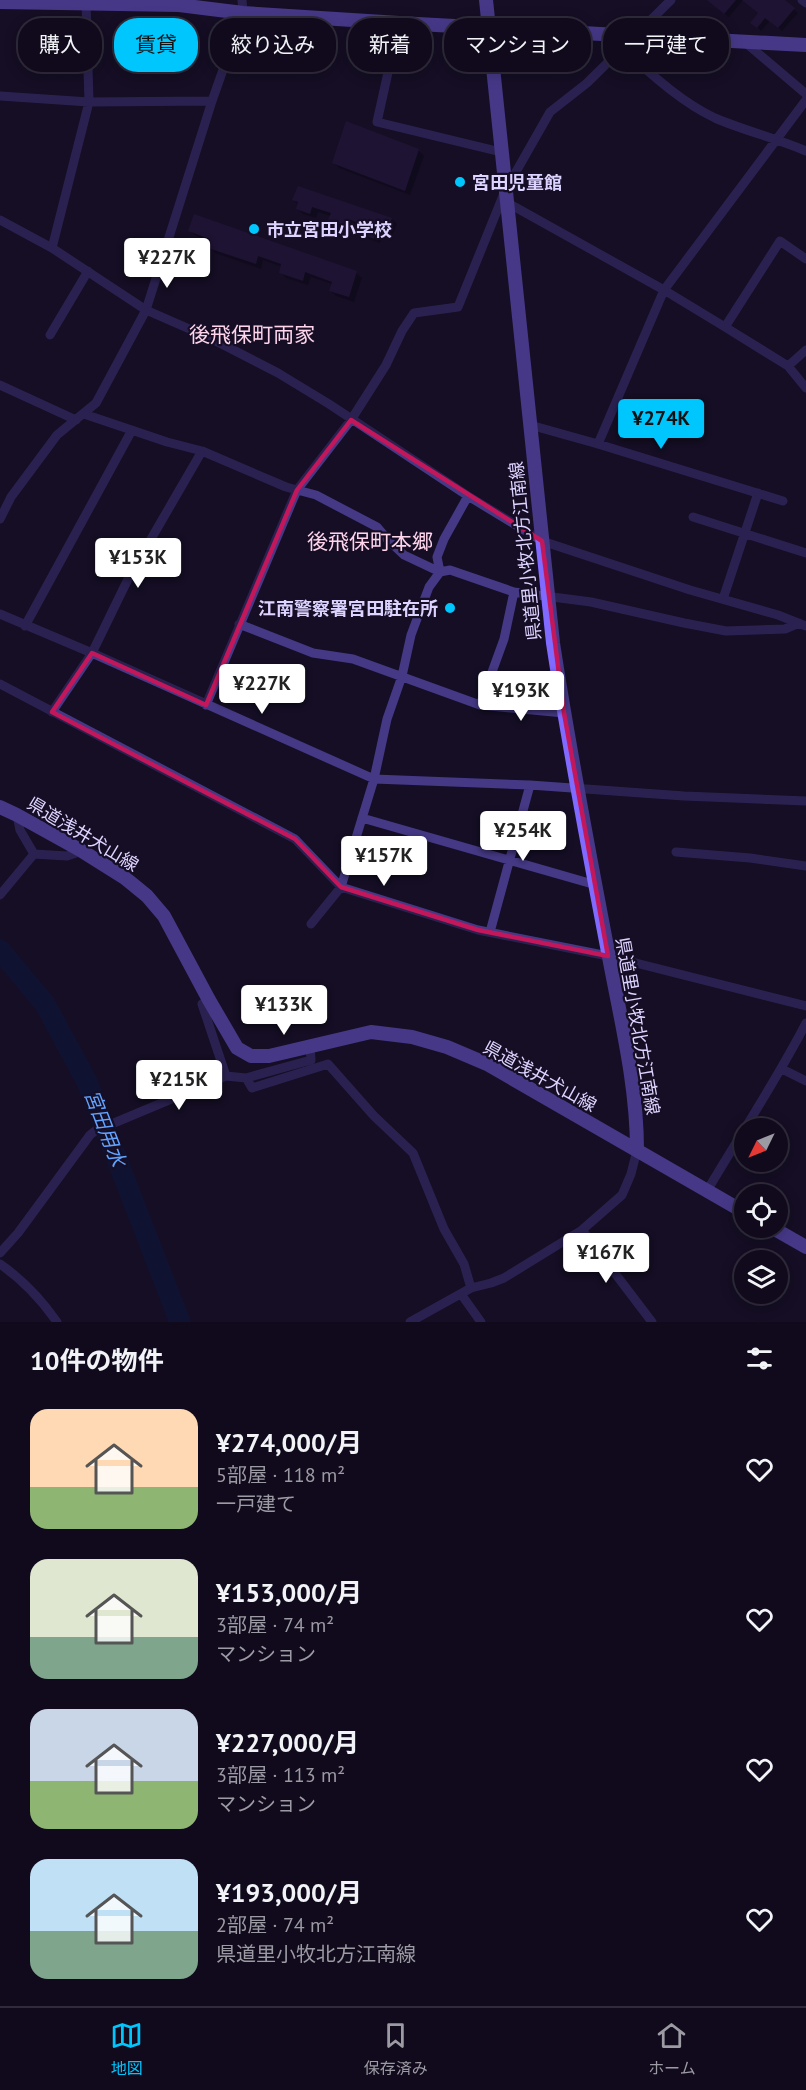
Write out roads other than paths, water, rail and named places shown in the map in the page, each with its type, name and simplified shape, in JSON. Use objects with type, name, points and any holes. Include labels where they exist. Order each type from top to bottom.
[{"type":"main road","name":"県道里小牧北方江南線","points":[[486,0],[488,18]]},
{"type":"main road","points":[[0,2],[242,6],[353,18]]},
{"type":"main road","points":[[729,42],[806,45]]},
{"type":"main road","name":"県道里小牧北方江南線","points":[[493,72],[547,595],[564,713],[626,1045],[635,1110],[637,1150]]},
{"type":"main road","name":"県道浅井犬山線","points":[[0,807],[82,851],[125,878],[147,896],[164,916],[237,1048],[251,1056],[269,1056],[371,1032],[412,1037],[447,1047],[487,1064],[637,1150]]},
{"type":"main road","points":[[637,1150],[734,1206]]},
{"type":"main road","points":[[788,1236],[806,1246]]},
{"type":"street","points":[[652,18],[671,0]]},
{"type":"street","points":[[802,0],[806,3]]},
{"type":"street","points":[[52,248],[89,102],[86,2]]},
{"type":"street","points":[[0,519],[11,497],[57,435],[96,403],[146,310],[242,6]]},
{"type":"street","points":[[746,43],[806,94]]},
{"type":"street","points":[[206,705],[297,490],[351,420],[386,365],[402,331],[414,314],[458,307],[506,197],[550,112],[587,84],[603,68]]},
{"type":"street","points":[[388,72],[377,122],[501,152]]},
{"type":"street","points":[[649,72],[713,117],[806,151]]},
{"type":"street","points":[[0,96],[89,102],[212,102]]},
{"type":"street","points":[[598,444],[664,290],[806,100]]},
{"type":"street","points":[[506,197],[788,366],[806,388]]},
{"type":"street","points":[[0,220],[52,248],[146,310],[278,373],[542,541],[802,625]]},
{"type":"street","points":[[725,327],[780,242],[806,259]]},
{"type":"street","points":[[50,335],[88,271]]},
{"type":"street","points":[[788,366],[806,350]]},
{"type":"street","points":[[0,386],[76,420]]},
{"type":"street","points":[[84,414],[202,451],[286,487],[316,495],[372,524],[404,555],[440,572],[450,570],[514,592],[591,602],[726,630],[785,628],[802,625]]},
{"type":"street","points":[[530,425],[783,501]]},
{"type":"street","points":[[25,626],[132,430]]},
{"type":"street","points":[[52,712],[92,653],[129,577],[202,451]]},
{"type":"street","points":[[723,599],[758,493]]},
{"type":"street","points":[[311,924],[340,887],[375,779],[387,719],[402,676],[411,635],[429,587],[440,572],[437,557],[444,539],[468,496]]},
{"type":"street","points":[[693,517],[806,553]]},
{"type":"street","points":[[480,705],[504,639],[514,592]]},
{"type":"street","points":[[0,614],[375,779],[530,785],[806,801]]},
{"type":"street","points":[[239,624],[313,653],[353,659],[480,705],[564,713]]},
{"type":"street","points":[[0,684],[295,839],[340,887],[478,930],[608,956],[806,1006]]},
{"type":"street","points":[[490,932],[530,785]]},
{"type":"street","points":[[17,815],[20,830],[34,854]]},
{"type":"street","points":[[362,818],[596,885]]},
{"type":"street","points":[[34,854],[67,856],[82,851]]},
{"type":"street","points":[[676,852],[750,858],[806,866]]},
{"type":"street","points":[[0,895],[34,854]]},
{"type":"street","points":[[209,1000],[202,1004],[226,1076]]},
{"type":"street","points":[[707,1191],[782,1069],[806,1023]]},
{"type":"street","points":[[0,1253],[17,1234],[90,1135],[226,1076],[246,1078],[311,1060],[310,1046]]},
{"type":"street","points":[[246,1078],[252,1088],[328,1064],[374,1116],[413,1153],[444,1229],[464,1264],[471,1288]]},
{"type":"street","points":[[782,1069],[806,1081]]},
{"type":"street","points":[[410,1322],[471,1288],[504,1278],[582,1230],[622,1195],[631,1174],[637,1150]]},
{"type":"street","points":[[582,1230],[652,1322]]},
{"type":"street","points":[[0,1264],[17,1276],[45,1304],[57,1322]]},
{"type":"street","points":[[461,1294],[481,1322]]},
{"type":"waterway","name":"宮田用水","points":[[0,950],[45,1004],[87,1082],[180,1322]]},
{"type":"place","name":"宮田児童館","points":[[460,182]]},
{"type":"place","name":"市立宮田小学校","points":[[254,229]]},
{"type":"place","name":"江南警察署宮田駐在所","points":[[450,608]]},
{"type":"district","name":"後飛保町両家","points":[[252,334]]},
{"type":"district","name":"後飛保町本郷","points":[[370,541]]}]
